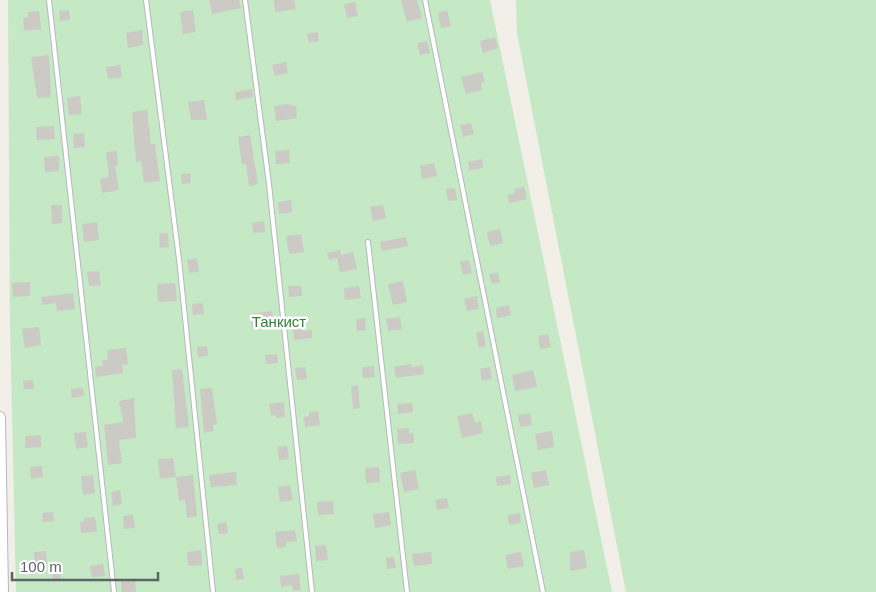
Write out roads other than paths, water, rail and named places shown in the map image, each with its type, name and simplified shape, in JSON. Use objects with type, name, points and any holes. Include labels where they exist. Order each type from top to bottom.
[{"type":"street","points":[[0,417],[3,592]]},
{"type":"lane","points":[[49,0],[114,592]]},
{"type":"lane","points":[[146,0],[179,259],[213,592]]},
{"type":"lane","points":[[245,0],[270,194],[312,592]]},
{"type":"lane","points":[[425,0],[542,592]]},
{"type":"lane","points":[[368,242],[407,592]]},
{"type":"park label","name":"Танкист","points":[[279,322]]}]
